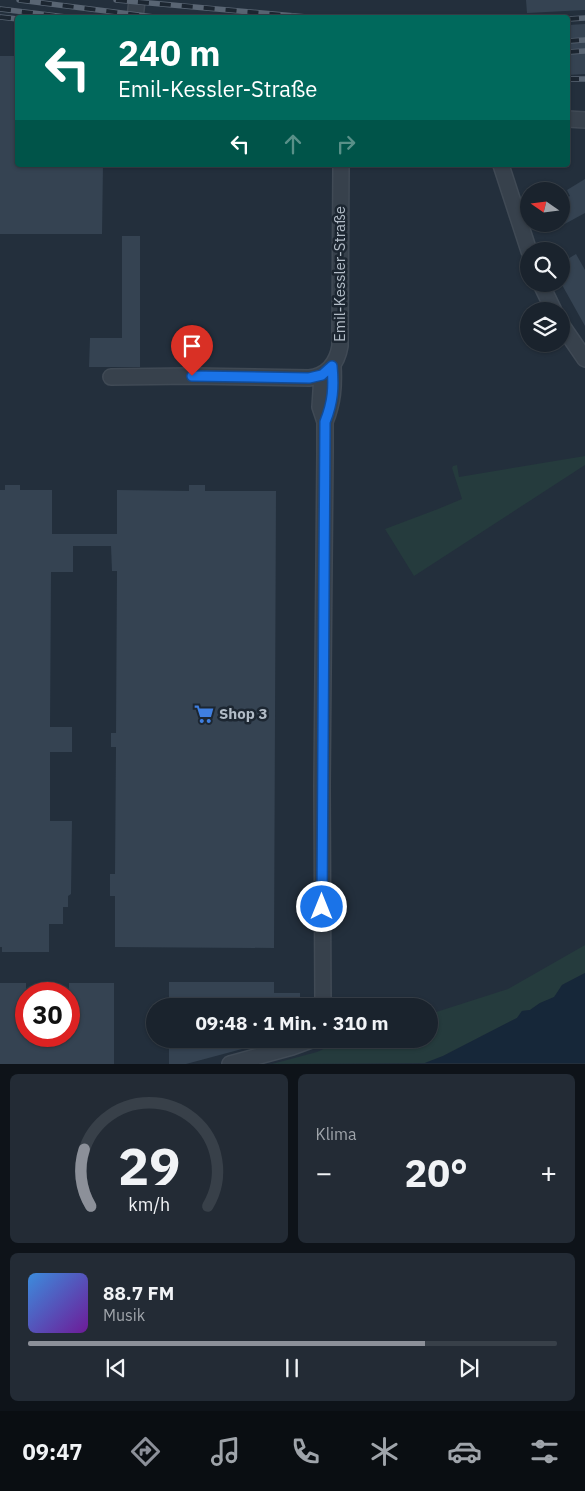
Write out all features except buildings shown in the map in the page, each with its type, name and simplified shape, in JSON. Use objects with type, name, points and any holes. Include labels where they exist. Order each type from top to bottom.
[{"type":"street","points":[[135,15],[137,0]]},
{"type":"street","points":[[570,119],[585,120]]},
{"type":"street","name":"Emil-Kessler-Straße","points":[[323,998],[322,786],[325,422],[320,407],[327,370],[337,359],[340,346],[341,167]]},
{"type":"street","points":[[502,167],[526,242]]},
{"type":"street","points":[[570,337],[585,359]]},
{"type":"street","points":[[111,377],[309,378],[327,370]]},
{"type":"street","points":[[230,1064],[286,1048]]},
{"type":"green space","points":[[585,456],[585,465],[414,576],[385,529],[462,499],[453,466],[457,465],[459,477]]},
{"type":"green space","points":[[585,945],[585,973],[562,985],[555,997],[540,1003],[530,1010],[522,1011],[517,1018],[443,1056],[425,1063],[272,1064],[326,1048],[438,1048],[438,1011],[508,989]]},
{"type":"water","points":[[585,973],[585,1063],[425,1063],[443,1056],[517,1018],[522,1011],[530,1010],[554,997],[562,985]]},
{"type":"railway","points":[[19,0],[138,15]]},
{"type":"railway","points":[[116,0],[284,15]]},
{"type":"railway","points":[[0,9],[49,15]]},
{"type":"railway","points":[[0,17],[15,19]]},
{"type":"railway","points":[[570,19],[585,18]]},
{"type":"railway","points":[[570,41],[585,40]]},
{"type":"railway","points":[[570,52],[585,51]]},
{"type":"railway","points":[[570,79],[585,79]]},
{"type":"place","name":"Shop 3","points":[[204,714]]},
{"type":"route","points":[[192,376],[309,378],[322,375],[332,366],[334,390],[325,422],[324,464],[322,907]]}]
